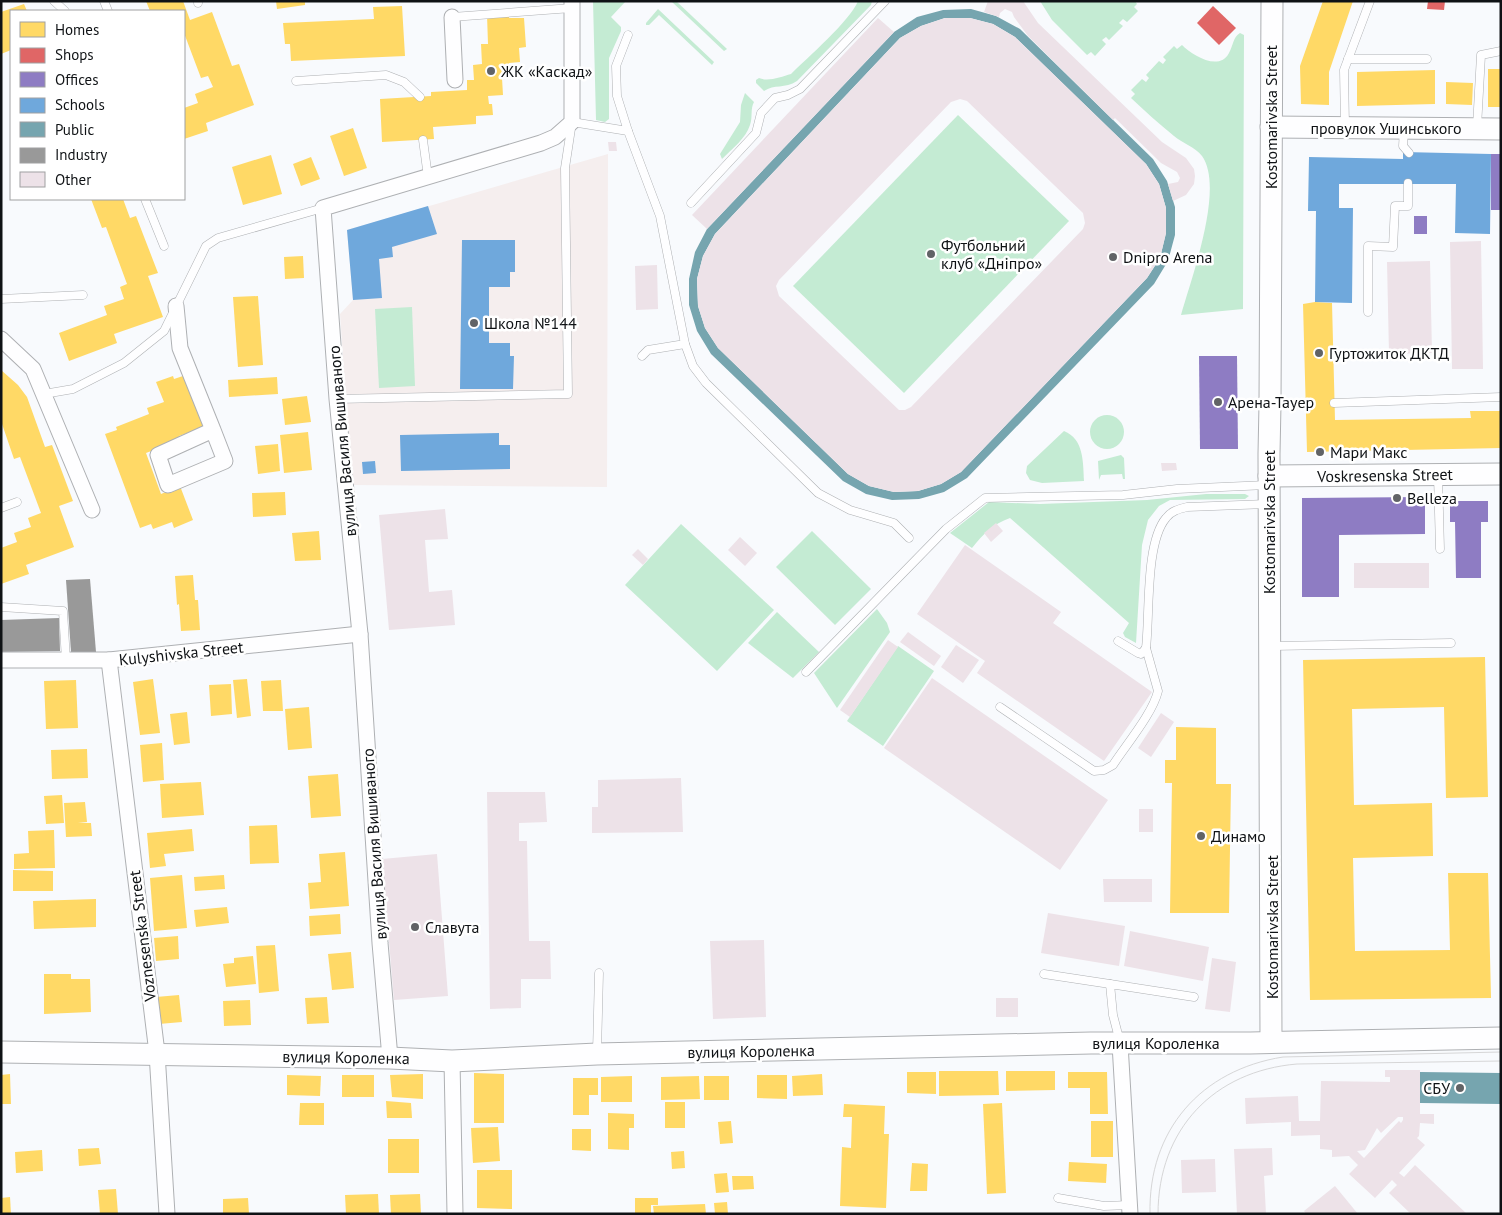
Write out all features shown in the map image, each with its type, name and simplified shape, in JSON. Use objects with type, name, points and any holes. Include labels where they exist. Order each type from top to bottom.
[{"type":"street","name":"Kostomarivska Street","points":[[1271,1042],[1269,488],[1272,1]]},
{"type":"street","points":[[323,208],[541,143],[555,137],[572,122],[572,5]]},
{"type":"street","points":[[452,17],[456,80]]},
{"type":"street","name":"провулок Ушинського","points":[[1271,127],[1501,129]]},
{"type":"street","name":"вулиця Василя Вишиваного","points":[[323,208],[337,399],[360,634],[380,943],[390,1058]]},
{"type":"street","points":[[176,306],[180,348],[213,430]]},
{"type":"street","points":[[1,339],[32,369],[92,510]]},
{"type":"street","name":"Voskresenska Street","points":[[1269,488],[1438,475],[1501,474]]},
{"type":"street","name":"Kulyshivska Street","points":[[1,660],[109,660],[360,634]]},
{"type":"street","name":"Voznesenska Street","points":[[109,660],[157,1054],[167,1214]]},
{"type":"street","name":"вулиця Короленка","points":[[1,1052],[452,1060],[597,1054],[1090,1043],[1501,1038]]},
{"type":"street","points":[[1120,1044],[1130,1209]]},
{"type":"street","points":[[452,1060],[455,1214]]},
{"type":"lane","points":[[54,1],[64,10]]},
{"type":"lane","points":[[538,1],[539,10]]},
{"type":"lane","points":[[691,203],[756,133],[761,113],[775,98],[788,95],[800,89],[885,1]]},
{"type":"lane","points":[[1345,128],[1344,70],[1370,1]]},
{"type":"lane","points":[[452,17],[539,10],[572,5]]},
{"type":"lane","points":[[628,35],[616,66],[617,96],[660,216],[685,344],[693,366],[706,383],[818,493],[850,510],[894,523],[908,538]]},
{"type":"lane","points":[[1477,129],[1481,54],[1501,51]]},
{"type":"lane","points":[[1348,58],[1427,59]]},
{"type":"lane","points":[[296,81],[386,75],[404,82],[420,97]]},
{"type":"lane","points":[[337,399],[568,394],[565,168],[572,122],[628,131]]},
{"type":"lane","points":[[1404,128],[1404,146],[1409,152]]},
{"type":"lane","points":[[423,140],[428,177]]},
{"type":"lane","points":[[1368,312],[1368,246],[1393,247],[1395,206],[1408,206],[1408,183]]},
{"type":"lane","points":[[146,200],[164,246]]},
{"type":"lane","points":[[44,394],[73,388],[124,363],[164,331],[206,246],[218,238],[323,208]]},
{"type":"lane","points":[[1,299],[84,294]]},
{"type":"lane","points":[[642,356],[648,350],[685,344]]},
{"type":"lane","points":[[1334,403],[1501,397]]},
{"type":"lane","points":[[1270,404],[1306,404]]},
{"type":"lane","points":[[1438,475],[1440,548]]},
{"type":"lane","points":[[1000,707],[1094,771],[1104,770],[1113,765],[1148,714],[1157,697],[1156,682],[1146,648],[1151,562],[1158,531],[1166,517],[1176,510],[1269,488]]},
{"type":"lane","points":[[806,672],[946,529],[985,498],[1123,495],[1177,489],[1269,488]]},
{"type":"lane","points":[[1,508],[17,502]]},
{"type":"lane","points":[[1,607],[63,611],[66,660]]},
{"type":"lane","points":[[1118,641],[1142,654],[1146,648]]},
{"type":"lane","points":[[1270,646],[1451,642]]},
{"type":"lane","points":[[597,1054],[599,973]]},
{"type":"lane","points":[[1044,974],[1194,997]]},
{"type":"lane","points":[[1110,984],[1120,1044]]},
{"type":"lane","points":[[1058,1198],[1130,1209]]},
{"type":"shaded area","name":"Школа №144","points":[[608,154],[607,487],[352,485],[340,314],[353,300],[347,230]]},
{"type":"green space","points":[[593,1],[626,1],[611,17],[621,27],[621,31],[609,58],[609,119],[605,122],[596,120]]},
{"type":"green space","points":[[671,1],[676,1],[727,49],[724,51]]},
{"type":"green space","points":[[858,1],[872,1],[871,5],[797,81],[764,91],[756,83],[756,80],[759,78],[779,78],[791,74],[838,29]]},
{"type":"green space","points":[[1040,1],[1135,1],[1137,4],[1134,7],[1138,11],[1127,22],[1123,19],[1119,23],[1123,26],[1109,40],[1106,37],[1102,40],[1106,44],[1095,56],[1091,52],[1087,55],[1052,20]]},
{"type":"green space","points":[[658,9],[714,62],[712,65],[659,15],[649,25],[646,25]]},
{"type":"green space","points":[[1240,33],[1244,35],[1243,309],[1181,315],[1204,234],[1210,189],[1208,171],[1202,156],[1174,136],[1131,98],[1135,94],[1131,90],[1142,79],[1146,82],[1149,78],[1146,75],[1159,61],[1163,64],[1166,60],[1163,57],[1174,46],[1177,49],[1182,45],[1199,57],[1206,60],[1219,61],[1225,59],[1234,39]]},
{"type":"green space","points":[[745,93],[754,102],[750,125],[742,139],[722,159],[720,154],[740,122],[741,105]]},
{"type":"green space","name":"Футбольний клуб «Дніпро»","points":[[958,115],[1069,221],[904,393],[793,286]]},
{"type":"green space","points":[[412,307],[415,386],[379,388],[375,309]]},
{"type":"green space","points":[[1107,415],[1119,420],[1124,432],[1119,444],[1107,449],[1095,444],[1090,432],[1095,420]]},
{"type":"green space","points":[[1064,431],[1071,435],[1079,445],[1083,459],[1084,481],[1042,483],[1030,480],[1026,473],[1027,466]]},
{"type":"green space","points":[[1121,455],[1124,458],[1125,479],[1123,479],[1122,474],[1101,475],[1099,480],[1098,461]]},
{"type":"green space","points":[[1206,494],[1245,494],[1249,496],[1245,499],[1170,500],[1159,506],[1148,520],[1142,545],[1136,643],[1125,637],[1123,633],[1129,623],[1010,518],[998,523],[989,530],[972,548],[950,533],[989,502],[1040,504],[1147,500]]},
{"type":"green space","points":[[681,524],[774,610],[717,671],[625,585]]},
{"type":"green space","points":[[812,531],[871,589],[835,625],[776,567]]},
{"type":"green space","points":[[877,609],[887,623],[890,632],[837,708],[814,673]]},
{"type":"green space","points":[[777,612],[819,652],[793,678],[748,643]]},
{"type":"green space","points":[[898,646],[934,671],[883,746],[847,721]]},
{"type":"building: Homes","points":[[146,1],[183,1],[190,20],[212,12],[232,66],[239,64],[254,105],[206,123],[208,131],[185,139],[185,108],[198,103],[195,94],[213,87],[208,76],[201,78],[185,36],[185,10],[150,10]]},
{"type":"building: Homes","points":[[276,1],[305,1],[305,5],[277,9]]},
{"type":"building: Homes","points":[[1323,1],[1353,1],[1329,72],[1329,105],[1301,104],[1300,66]]},
{"type":"building: Homes","points":[[24,4],[27,10],[10,10],[10,50],[1,54],[1,12]]},
{"type":"building: Homes","points":[[402,6],[405,56],[291,61],[290,44],[285,44],[283,23],[374,19],[373,7]]},
{"type":"building: Homes","name":"ЖК «Каскад»","points":[[509,14],[509,18],[524,18],[526,47],[519,48],[520,62],[509,63],[509,78],[502,78],[503,95],[488,96],[489,104],[492,104],[493,115],[476,116],[476,124],[433,127],[434,139],[382,142],[380,99],[431,96],[431,92],[467,90],[467,80],[474,80],[473,65],[482,64],[481,44],[488,44],[487,15]]},
{"type":"building: Homes","points":[[1488,69],[1501,69],[1501,107],[1488,107]]},
{"type":"building: Homes","points":[[1435,70],[1435,104],[1357,106],[1357,72]]},
{"type":"building: Homes","points":[[1446,82],[1473,83],[1472,105],[1446,104]]},
{"type":"building: Homes","points":[[353,128],[367,168],[344,176],[330,136]]},
{"type":"building: Homes","points":[[271,155],[282,194],[243,205],[232,167]]},
{"type":"building: Homes","points":[[311,157],[320,179],[301,186],[293,164]]},
{"type":"building: Homes","points":[[91,200],[123,200],[130,218],[136,216],[158,273],[148,276],[163,317],[114,334],[117,343],[69,361],[59,333],[107,315],[104,306],[124,299],[120,287],[127,284],[106,227],[102,228]]},
{"type":"building: Homes","points":[[303,256],[304,278],[285,279],[284,257]]},
{"type":"building: Homes","points":[[258,296],[263,365],[238,367],[233,297]]},
{"type":"building: Homes","points":[[1315,302],[1332,303],[1335,420],[1471,418],[1470,411],[1501,411],[1501,448],[1307,452],[1303,304]]},
{"type":"building: Homes","points":[[1,370],[18,385],[27,397],[45,447],[52,445],[73,501],[59,506],[74,547],[26,565],[29,574],[1,584],[1,548],[17,542],[14,533],[31,527],[28,518],[41,513],[20,457],[14,459],[1,421]]},
{"type":"building: Homes","points":[[186,375],[206,426],[179,436],[180,440],[146,453],[161,494],[180,486],[193,520],[174,528],[172,522],[153,529],[151,524],[140,528],[105,434],[117,430],[116,427],[149,414],[147,408],[164,402],[156,382],[173,376],[174,379]]},
{"type":"building: Homes","points":[[277,377],[278,394],[229,397],[228,380]]},
{"type":"building: Homes","points":[[307,396],[311,422],[285,425],[282,399]]},
{"type":"building: Homes","points":[[308,432],[312,470],[284,473],[280,435]]},
{"type":"building: Homes","points":[[278,444],[280,471],[258,474],[255,446]]},
{"type":"building: Homes","points":[[285,492],[286,515],[253,517],[252,493]]},
{"type":"building: Homes","points":[[319,531],[321,560],[295,561],[292,533]]},
{"type":"building: Homes","points":[[193,575],[195,600],[198,600],[200,630],[181,631],[175,576]]},
{"type":"building: Homes","points":[[1485,657],[1488,797],[1446,798],[1444,707],[1352,709],[1354,805],[1432,803],[1433,856],[1353,858],[1355,951],[1450,950],[1448,873],[1488,873],[1491,998],[1310,1000],[1303,660]]},
{"type":"building: Homes","points":[[153,679],[160,733],[140,735],[133,682]]},
{"type":"building: Homes","points":[[247,679],[251,716],[237,718],[233,680]]},
{"type":"building: Homes","points":[[76,680],[78,728],[46,729],[44,681]]},
{"type":"building: Homes","points":[[281,680],[283,711],[263,711],[261,681]]},
{"type":"building: Homes","points":[[231,684],[232,714],[211,716],[209,685]]},
{"type":"building: Homes","points":[[309,707],[312,748],[288,750],[285,709]]},
{"type":"building: Homes","points":[[187,712],[190,743],[174,745],[170,714]]},
{"type":"building: Homes","name":"Динамо","points":[[1176,727],[1216,728],[1216,784],[1231,784],[1229,913],[1170,913],[1172,783],[1165,783],[1165,760],[1176,760]]},
{"type":"building: Homes","points":[[162,743],[164,780],[143,782],[140,745]]},
{"type":"building: Homes","points":[[87,749],[88,778],[52,779],[51,750]]},
{"type":"building: Homes","points":[[338,774],[341,816],[311,818],[308,776]]},
{"type":"building: Homes","points":[[201,782],[204,815],[162,818],[160,784]]},
{"type":"building: Homes","points":[[62,795],[64,823],[46,824],[44,796]]},
{"type":"building: Homes","points":[[85,802],[87,822],[78,823],[91,823],[92,836],[66,837],[64,803]]},
{"type":"building: Homes","points":[[277,825],[279,863],[250,864],[249,826]]},
{"type":"building: Homes","points":[[192,829],[194,851],[164,854],[166,866],[150,868],[147,833]]},
{"type":"building: Homes","points":[[54,830],[55,868],[14,869],[14,854],[29,853],[28,831]]},
{"type":"building: Homes","points":[[345,852],[349,906],[310,909],[308,883],[321,882],[319,854]]},
{"type":"building: Homes","points":[[13,870],[53,871],[53,891],[13,891]]},
{"type":"building: Homes","points":[[182,875],[187,928],[154,931],[150,878]]},
{"type":"building: Homes","points":[[224,875],[225,889],[195,891],[194,877]]},
{"type":"building: Homes","points":[[96,899],[96,927],[34,929],[33,901]]},
{"type":"building: Homes","points":[[227,907],[229,923],[196,927],[194,910]]},
{"type":"building: Homes","points":[[340,914],[341,934],[310,936],[309,916]]},
{"type":"building: Homes","points":[[178,936],[179,959],[156,961],[154,938]]},
{"type":"building: Homes","points":[[275,945],[279,991],[259,993],[256,946]]},
{"type":"building: Homes","points":[[351,952],[354,988],[332,990],[328,954]]},
{"type":"building: Homes","points":[[253,956],[256,984],[226,987],[223,964],[234,963],[234,958]]},
{"type":"building: Homes","points":[[44,974],[71,974],[71,979],[90,979],[91,1012],[44,1014]]},
{"type":"building: Homes","points":[[179,995],[182,1022],[159,1024],[156,997]]},
{"type":"building: Homes","points":[[327,997],[329,1023],[307,1024],[305,998]]},
{"type":"building: Homes","points":[[250,1000],[251,1025],[224,1026],[223,1001]]},
{"type":"building: Homes","points":[[939,1071],[998,1071],[999,1095],[939,1096]]},
{"type":"building: Homes","points":[[1006,1071],[1055,1071],[1055,1090],[1006,1091]]},
{"type":"building: Homes","points":[[907,1072],[936,1072],[936,1094],[907,1093]]},
{"type":"building: Homes","points":[[1068,1072],[1107,1072],[1108,1114],[1090,1114],[1090,1088],[1068,1088]]},
{"type":"building: Homes","points":[[474,1073],[504,1074],[504,1123],[474,1123]]},
{"type":"building: Homes","points":[[10,1074],[11,1104],[1,1104],[1,1075]]},
{"type":"building: Homes","points":[[423,1074],[423,1099],[392,1097],[390,1075]]},
{"type":"building: Homes","points":[[822,1074],[823,1095],[793,1096],[792,1076]]},
{"type":"building: Homes","points":[[287,1075],[321,1076],[320,1096],[287,1095]]},
{"type":"building: Homes","points":[[342,1075],[374,1075],[374,1097],[342,1097]]},
{"type":"building: Homes","points":[[757,1075],[787,1075],[787,1099],[757,1098]]},
{"type":"building: Homes","points":[[632,1076],[632,1102],[601,1102],[601,1077]]},
{"type":"building: Homes","points":[[699,1076],[700,1099],[661,1100],[661,1077]]},
{"type":"building: Homes","points":[[704,1076],[729,1076],[729,1100],[704,1100]]},
{"type":"building: Homes","points":[[573,1078],[598,1078],[598,1095],[589,1095],[589,1115],[573,1115]]},
{"type":"building: Homes","points":[[386,1101],[411,1103],[412,1118],[387,1118]]},
{"type":"building: Homes","points":[[665,1102],[685,1102],[685,1128],[665,1128]]},
{"type":"building: Homes","points":[[300,1103],[324,1103],[324,1125],[299,1125]]},
{"type":"building: Homes","points":[[1002,1103],[1006,1193],[987,1194],[983,1104]]},
{"type":"building: Homes","points":[[844,1104],[885,1106],[884,1134],[889,1134],[886,1208],[840,1206],[842,1147],[851,1148],[852,1117],[843,1117]]},
{"type":"building: Homes","points":[[608,1113],[634,1114],[634,1128],[629,1128],[629,1150],[608,1149]]},
{"type":"building: Homes","points":[[731,1121],[733,1143],[720,1144],[718,1122]]},
{"type":"building: Homes","points":[[1091,1121],[1113,1121],[1113,1157],[1091,1157]]},
{"type":"building: Homes","points":[[498,1127],[500,1161],[473,1163],[471,1128]]},
{"type":"building: Homes","points":[[572,1129],[591,1129],[591,1151],[572,1150]]},
{"type":"building: Homes","points":[[388,1139],[419,1139],[419,1173],[388,1173]]},
{"type":"building: Homes","points":[[99,1148],[101,1164],[79,1166],[78,1149]]},
{"type":"building: Homes","points":[[42,1150],[43,1171],[16,1173],[15,1152]]},
{"type":"building: Homes","points":[[684,1151],[685,1168],[672,1169],[671,1152]]},
{"type":"building: Homes","points":[[1069,1162],[1107,1164],[1106,1183],[1068,1181]]},
{"type":"building: Homes","points":[[912,1163],[928,1164],[927,1191],[910,1191]]},
{"type":"building: Homes","points":[[477,1170],[512,1170],[512,1209],[477,1208]]},
{"type":"building: Homes","points":[[727,1173],[729,1192],[716,1193],[714,1174]]},
{"type":"building: Homes","points":[[732,1176],[753,1176],[754,1189],[733,1190]]},
{"type":"building: Homes","points":[[116,1189],[118,1214],[100,1214],[98,1190]]},
{"type":"building: Homes","points":[[378,1194],[379,1214],[346,1214],[345,1195]]},
{"type":"building: Homes","points":[[420,1194],[421,1214],[391,1214],[390,1195]]},
{"type":"building: Homes","points":[[10,1197],[11,1214],[1,1214],[1,1198]]},
{"type":"building: Homes","points":[[248,1198],[249,1214],[223,1214],[223,1199]]},
{"type":"building: Homes","points":[[635,1198],[658,1198],[658,1205],[651,1205],[651,1214],[635,1214]]},
{"type":"building: Homes","points":[[727,1202],[728,1214],[715,1214],[714,1203]]},
{"type":"building: Homes","points":[[705,1204],[706,1214],[654,1214],[653,1206]]},
{"type":"building: Shops","points":[[1428,1],[1445,1],[1444,10],[1427,9]]},
{"type":"building: Shops","points":[[1213,6],[1236,28],[1219,45],[1197,23]]},
{"type":"building: Offices","points":[[1491,154],[1501,154],[1501,210],[1491,210]]},
{"type":"building: Offices","points":[[1414,216],[1427,216],[1427,234],[1414,234]]},
{"type":"building: Offices","name":"Арена-Тауер","points":[[1199,356],[1237,356],[1238,449],[1200,449]]},
{"type":"building: Offices","points":[[1425,497],[1425,534],[1339,535],[1339,597],[1302,597],[1302,498]]},
{"type":"building: Offices","points":[[1450,501],[1488,501],[1488,522],[1481,522],[1481,578],[1456,578],[1455,522],[1450,522]]},
{"type":"building: Schools","points":[[1403,152],[1491,154],[1490,234],[1455,233],[1456,184],[1339,184],[1339,208],[1353,208],[1352,303],[1315,302],[1316,211],[1308,211],[1309,157],[1403,159]]},
{"type":"building: Schools","points":[[428,206],[437,234],[392,247],[393,257],[379,259],[382,298],[353,300],[347,230]]},
{"type":"building: Schools","points":[[462,240],[515,240],[515,272],[510,272],[510,287],[489,287],[489,343],[510,343],[510,356],[514,356],[513,389],[460,389]]},
{"type":"building: Schools","points":[[499,433],[499,445],[510,445],[510,469],[401,471],[400,435]]},
{"type":"building: Schools","points":[[375,461],[376,473],[363,474],[362,462]]},
{"type":"building: Public","points":[[971,9],[996,16],[1020,29],[1153,159],[1167,181],[1175,207],[1175,235],[1168,261],[1154,284],[967,478],[944,492],[919,499],[892,500],[866,494],[843,481],[711,354],[697,331],[689,305],[689,279],[695,252],[707,229],[894,32],[917,17],[943,10]],"holes":[[[945,18],[970,18],[993,24],[1015,37],[1146,164],[1159,184],[1166,208],[1166,233],[1160,258],[1147,278],[961,472],[941,484],[918,491],[894,492],[869,486],[848,474],[718,348],[705,328],[698,306],[697,279],[703,256],[715,234],[900,38],[921,26]]]},
{"type":"building: Public","name":"СБУ","points":[[1420,1072],[1501,1073],[1501,1104],[1420,1103]]},
{"type":"building: Industry","points":[[90,579],[96,652],[71,652],[66,580]]},
{"type":"building: Industry","points":[[59,618],[60,651],[1,652],[1,620]]},
{"type":"building: Other","points":[[988,1],[1023,1],[1038,23],[1162,142],[1186,158],[1194,169],[1195,176],[1194,184],[1186,195],[1173,201],[1168,184],[1178,182],[1180,178],[1177,172],[1161,163],[1115,118],[1113,120],[1028,36],[1012,12],[1005,9],[1000,13],[999,17],[984,12]]},
{"type":"building: Other","points":[[878,18],[894,32],[707,229],[692,215]]},
{"type":"building: Other","name":"Dnipro Arena","points":[[945,18],[970,18],[993,24],[1015,37],[1146,164],[1159,184],[1166,208],[1166,233],[1160,258],[1147,278],[961,472],[941,484],[918,491],[894,492],[869,486],[848,474],[718,348],[705,328],[698,306],[697,279],[703,256],[715,234],[900,38],[921,26]],"holes":[[[960,99],[967,101],[1083,213],[1085,223],[1083,229],[911,407],[899,410],[779,296],[776,286],[779,280],[951,102]]]},
{"type":"building: Other","points":[[608,142],[616,142],[617,151],[609,151]]},
{"type":"building: Other","points":[[1481,241],[1483,369],[1452,369],[1450,242]]},
{"type":"building: Other","points":[[1430,261],[1432,353],[1389,354],[1387,262]]},
{"type":"building: Other","points":[[657,265],[658,309],[636,310],[635,266]]},
{"type":"building: Other","points":[[1161,463],[1176,463],[1177,470],[1162,471]]},
{"type":"building: Other","points":[[445,509],[448,539],[425,540],[429,592],[452,590],[455,625],[389,630],[379,515]]},
{"type":"building: Other","points":[[996,523],[1003,531],[991,542],[984,533]]},
{"type":"building: Other","points":[[740,537],[757,553],[745,566],[728,550]]},
{"type":"building: Other","points":[[965,545],[1061,612],[1053,623],[1152,692],[1104,761],[977,673],[985,661],[917,614]]},
{"type":"building: Other","points":[[638,549],[648,559],[643,565],[632,555]]},
{"type":"building: Other","points":[[1354,563],[1429,563],[1429,588],[1354,588]]},
{"type":"building: Other","points":[[908,632],[941,656],[934,666],[900,642]]},
{"type":"building: Other","points":[[888,640],[898,647],[850,717],[840,710]]},
{"type":"building: Other","points":[[956,645],[979,660],[963,683],[941,667]]},
{"type":"building: Other","points":[[932,678],[1108,800],[1060,870],[884,748]]},
{"type":"building: Other","points":[[1161,713],[1174,722],[1151,757],[1138,748]]},
{"type":"building: Other","points":[[681,778],[683,832],[592,833],[592,807],[598,807],[598,780]]},
{"type":"building: Other","points":[[487,792],[545,792],[547,822],[519,823],[519,841],[527,841],[529,941],[550,941],[551,979],[521,979],[521,1008],[490,1009]]},
{"type":"building: Other","points":[[1139,809],[1153,809],[1153,832],[1139,832]]},
{"type":"building: Other","name":"Славута","points":[[437,854],[448,996],[394,1000],[382,859]]},
{"type":"building: Other","points":[[1103,879],[1152,879],[1152,902],[1104,902]]},
{"type":"building: Other","points":[[1048,913],[1125,926],[1119,966],[1041,953]]},
{"type":"building: Other","points":[[1130,931],[1209,947],[1203,981],[1124,966]]},
{"type":"building: Other","points":[[764,940],[766,1017],[713,1019],[710,941]]},
{"type":"building: Other","points":[[1212,958],[1236,962],[1230,1012],[1205,1009]]},
{"type":"building: Other","points":[[996,998],[1018,998],[1018,1017],[996,1017]]},
{"type":"building: Other","points":[[1385,1070],[1420,1070],[1420,1114],[1434,1114],[1434,1124],[1420,1123],[1419,1136],[1417,1138],[1425,1145],[1399,1173],[1404,1177],[1415,1165],[1467,1214],[1411,1214],[1389,1193],[1397,1185],[1392,1180],[1375,1198],[1349,1174],[1358,1165],[1349,1156],[1332,1157],[1332,1150],[1320,1149],[1320,1135],[1291,1136],[1291,1122],[1246,1124],[1245,1098],[1298,1096],[1299,1121],[1320,1121],[1321,1081],[1390,1082],[1390,1077],[1385,1077]],"holes":[[[1398,1117],[1403,1117],[1401,1123],[1399,1121],[1364,1158],[1357,1151],[1365,1150],[1377,1128],[1381,1133]]]},
{"type":"building: Other","points":[[1272,1148],[1273,1175],[1264,1176],[1266,1214],[1237,1214],[1234,1149]]},
{"type":"building: Other","points":[[1215,1159],[1216,1192],[1182,1193],[1181,1160]]},
{"type":"building: Other","points":[[1335,1186],[1358,1214],[1306,1214],[1304,1211]]},
{"type":"tram line","points":[[1150,1214],[1152,1184],[1158,1156],[1170,1131],[1185,1109],[1204,1090],[1227,1075],[1254,1064],[1283,1057],[1501,1052]]},
{"type":"tram line","points":[[1158,1214],[1161,1183],[1168,1156],[1180,1131],[1196,1110],[1217,1092],[1240,1078],[1267,1069],[1297,1064],[1501,1061]]},
{"type":"place","name":"ЖК «Каскад»","points":[[491,71]]},
{"type":"place","name":"Футбольний клуб «Дніпро»","points":[[931,254]]},
{"type":"place","name":"Dnipro Arena","points":[[1113,257]]},
{"type":"place","name":"Школа №144","points":[[474,323]]},
{"type":"place","name":"Гуртожиток ДКТД","points":[[1319,353]]},
{"type":"place","name":"Арена-Тауер","points":[[1218,402]]},
{"type":"place","name":"Мари Макс","points":[[1320,452]]},
{"type":"place","name":"Belleza","points":[[1397,498]]},
{"type":"place","name":"Динамо","points":[[1201,836]]},
{"type":"place","name":"Славута","points":[[415,927]]},
{"type":"place","name":"СБУ","points":[[1460,1088]]}]
